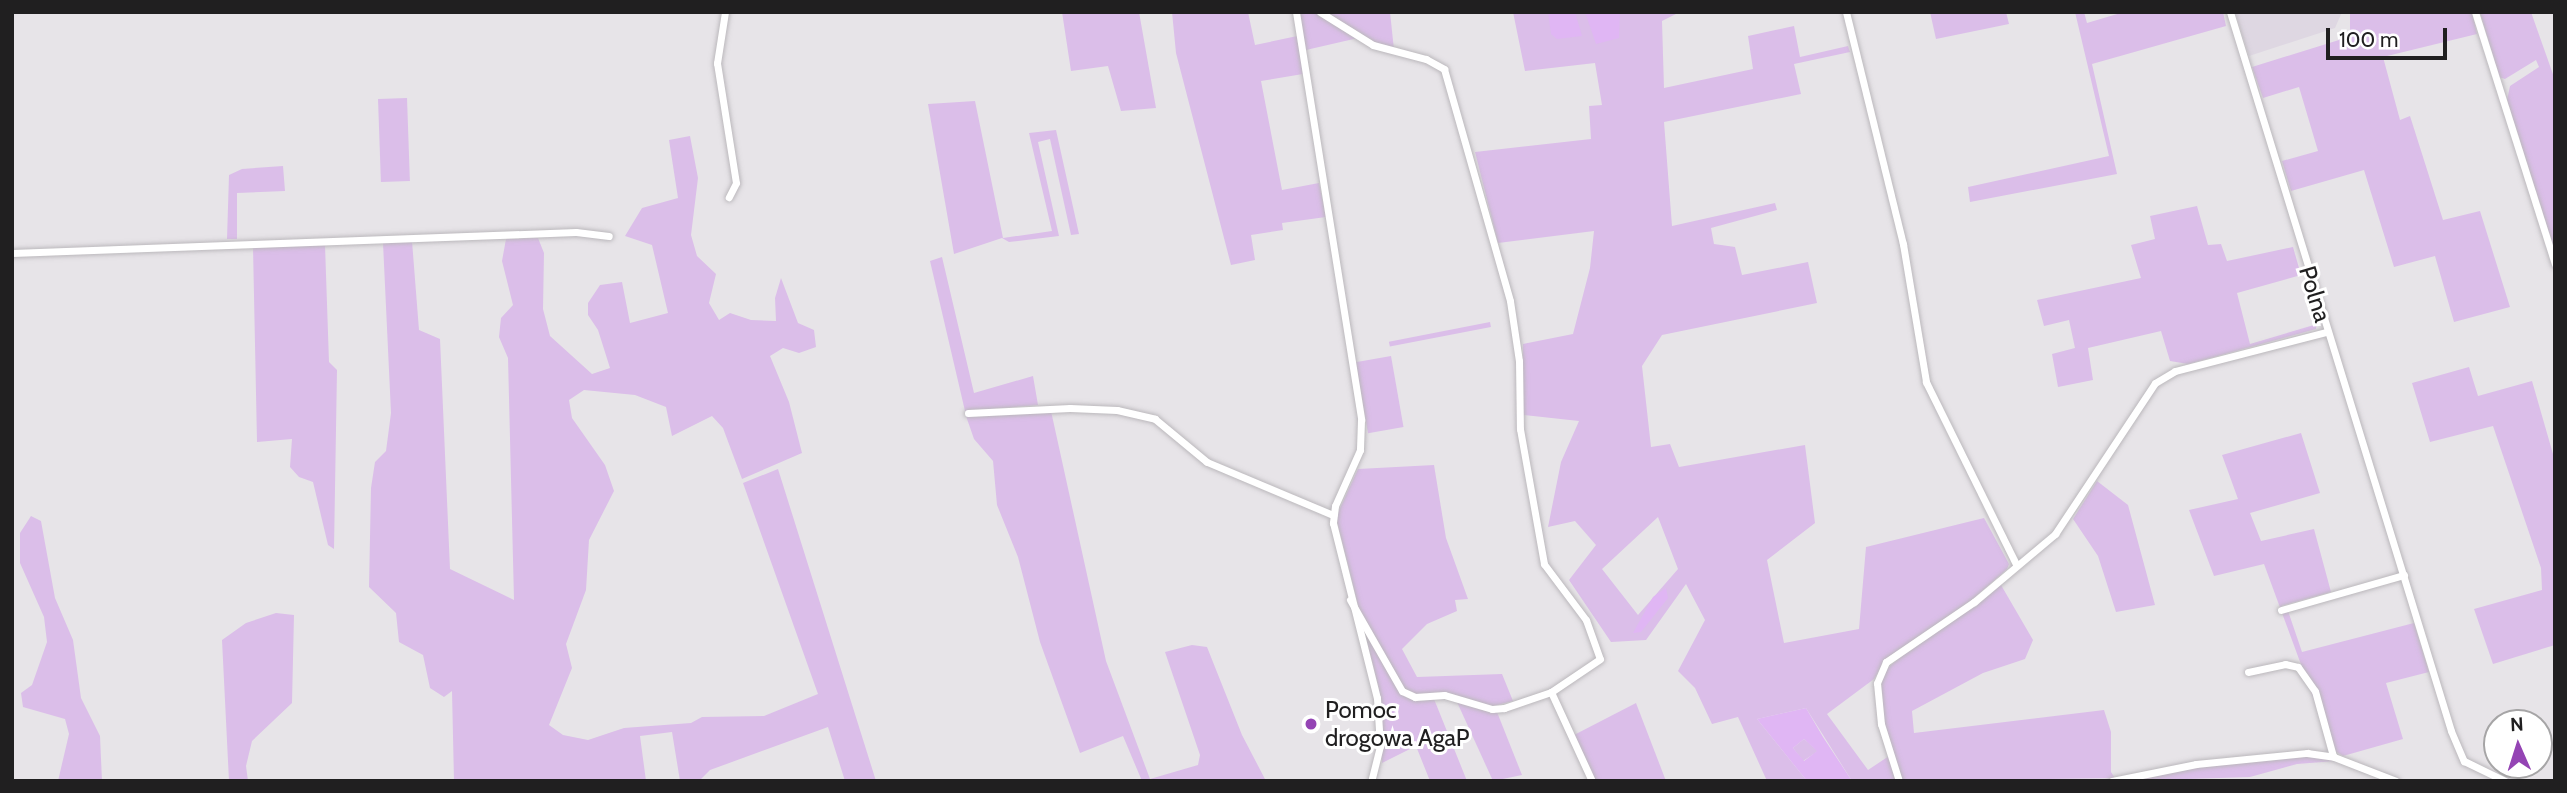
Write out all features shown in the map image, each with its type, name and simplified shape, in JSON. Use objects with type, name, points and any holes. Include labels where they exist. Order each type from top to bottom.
[{"type":"street","points":[[725,12],[717,63],[736,183],[729,197]]},
{"type":"street","points":[[1296,12],[1361,420],[1360,450],[1333,515],[1350,600],[1379,713],[1378,762],[1371,781]]},
{"type":"street","points":[[1321,12],[1373,45],[1438,63],[1455,102],[1510,301],[1520,361],[1520,429],[1544,565],[1586,620],[1598,649],[1595,666],[1551,692],[1492,709],[1458,697],[1415,697],[1402,691],[1350,600]]},
{"type":"street","points":[[1846,12],[1903,244],[1926,382],[2016,564]]},
{"type":"street","name":"Polna","points":[[2230,12],[2326,332],[2460,756],[2475,769],[2505,781]]},
{"type":"street","points":[[2475,12],[2555,264]]},
{"type":"street","points":[[12,253],[576,232],[609,236]]},
{"type":"street","points":[[1899,781],[1881,724],[1878,673],[1920,636],[1974,602],[2016,564],[2039,549],[2067,519],[2137,404],[2155,383],[2175,371],[2326,332]]},
{"type":"street","points":[[968,413],[1082,409],[1156,419],[1207,462],[1333,515]]},
{"type":"street","points":[[2281,610],[2404,575]]},
{"type":"street","points":[[2248,671],[2286,664],[2298,667],[2315,691],[2334,757]]},
{"type":"street","points":[[1551,692],[1592,781]]},
{"type":"street","points":[[2112,781],[2196,764],[2307,753],[2334,757],[2396,781]]},
{"type":"shaded area","points":[[1062,12],[1139,12],[1156,108],[1121,111],[1108,66],[1071,71]]},
{"type":"shaded area","points":[[1172,12],[1248,12],[1255,45],[1302,35],[1300,12],[1315,12],[1358,38],[1306,50],[1309,73],[1261,81],[1282,190],[1319,183],[1326,217],[1282,223],[1283,230],[1251,235],[1255,260],[1231,265],[1176,53]]},
{"type":"shaded area","points":[[1326,12],[1390,12],[1394,50],[1374,43]]},
{"type":"shaded area","points":[[1513,12],[1680,12],[1662,21],[1664,88],[1753,69],[1748,36],[1794,26],[1800,57],[1848,46],[1850,52],[1794,64],[1801,94],[1664,122],[1672,226],[1775,203],[1777,210],[1711,228],[1714,244],[1735,247],[1742,275],[1808,262],[1817,303],[1662,335],[1642,366],[1651,447],[1670,444],[1679,467],[1805,445],[1815,523],[1767,560],[1784,643],[1859,629],[1866,547],[1984,518],[2009,564],[2007,569],[1973,599],[1887,658],[1874,679],[1827,714],[1868,770],[1889,756],[1896,781],[1852,781],[1806,708],[1757,719],[1807,781],[1767,781],[1738,717],[1712,724],[1695,688],[1678,671],[1705,620],[1686,584],[1646,640],[1611,642],[1569,580],[1596,545],[1575,521],[1548,527],[1561,462],[1579,421],[1523,415],[1523,344],[1573,334],[1590,268],[1594,231],[1498,243],[1475,152],[1591,139],[1589,106],[1602,105],[1595,63],[1525,71]],"holes":[[[1658,517],[1678,569],[1638,615],[1602,569]]]},
{"type":"shaded area","points":[[1548,12],[1575,12],[1582,36],[1557,39],[1551,34]]},
{"type":"shaded area","points":[[1585,12],[1620,12],[1619,38],[1596,44]]},
{"type":"shaded area","points":[[1930,12],[2006,12],[2009,24],[1936,39]]},
{"type":"shaded area","points":[[2075,12],[2084,12],[2087,23],[2124,12],[2223,12],[2226,26],[2092,64],[2117,174],[1970,202],[1968,187],[2109,156]]},
{"type":"shaded area","points":[[2235,12],[2342,12],[2335,28],[2249,56]]},
{"type":"shaded area","points":[[2350,12],[2472,12],[2477,34],[2383,57],[2400,120],[2410,116],[2443,220],[2480,211],[2510,307],[2454,322],[2435,256],[2394,267],[2364,170],[2291,191],[2282,161],[2318,151],[2299,87],[2263,98],[2252,67],[2339,40],[2350,30]]},
{"type":"shaded area","points":[[2480,12],[2531,12],[2555,80],[2555,252],[2507,100],[2510,86],[2539,67],[2536,60],[2505,79],[2499,77]]},
{"type":"shaded area","points":[[407,98],[410,181],[381,182],[378,99]]},
{"type":"shaded area","points":[[975,101],[1003,238],[1052,231],[1029,133],[1056,130],[1079,234],[1071,235],[1050,139],[1038,142],[1059,236],[1009,242],[1002,238],[954,254],[928,104]]},
{"type":"shaded area","points":[[690,136],[698,178],[691,235],[697,256],[716,274],[709,303],[719,320],[730,313],[751,320],[776,321],[775,298],[781,278],[798,323],[814,330],[816,347],[799,353],[783,348],[770,356],[789,402],[802,453],[742,479],[723,428],[712,416],[672,436],[666,407],[635,395],[584,390],[569,400],[572,418],[605,465],[614,491],[589,540],[586,590],[566,644],[572,668],[549,725],[563,735],[588,740],[624,728],[691,723],[702,717],[764,716],[818,694],[743,483],[778,469],[876,781],[845,781],[828,727],[710,770],[699,781],[680,781],[672,732],[640,736],[646,781],[454,781],[452,691],[444,697],[430,688],[423,655],[399,642],[396,613],[369,587],[371,488],[375,462],[386,451],[391,413],[383,243],[412,241],[419,330],[440,339],[450,569],[514,600],[508,358],[499,337],[501,318],[513,305],[502,261],[506,239],[538,238],[544,253],[543,309],[550,336],[592,374],[610,368],[598,330],[588,315],[588,303],[600,285],[622,282],[630,323],[668,313],[652,245],[625,236],[642,208],[678,198],[669,140]]},
{"type":"shaded area","points":[[283,166],[285,191],[237,193],[237,239],[227,239],[229,175],[242,169]]},
{"type":"shaded area","points":[[2197,206],[2208,245],[2221,244],[2227,261],[2293,247],[2301,275],[2237,293],[2250,344],[2314,325],[2312,314],[2318,314],[2316,329],[2188,364],[2170,361],[2161,331],[2088,348],[2093,380],[2058,387],[2052,354],[2075,348],[2069,320],[2044,326],[2037,300],[2141,278],[2131,245],[2155,239],[2150,216]]},
{"type":"shaded area","points":[[325,245],[329,362],[337,370],[334,549],[328,545],[313,482],[299,477],[290,467],[292,439],[257,442],[253,247]]},
{"type":"shaded area","points":[[942,257],[974,393],[1033,376],[1038,405],[965,411],[930,261]]},
{"type":"shaded area","points":[[1490,322],[1491,327],[1390,347],[1389,342]]},
{"type":"shaded area","points":[[1391,356],[1404,427],[1368,433],[1356,362]]},
{"type":"shaded area","points":[[2469,367],[2478,396],[2532,381],[2555,461],[2555,645],[2493,664],[2474,609],[2542,590],[2541,568],[2493,426],[2430,442],[2412,383]]},
{"type":"shaded area","points":[[1051,411],[1106,661],[1150,779],[1198,765],[1200,755],[1165,652],[1192,645],[1207,647],[1242,735],[1266,781],[1142,781],[1123,736],[1080,753],[1040,642],[1018,557],[997,505],[993,461],[974,439],[966,416]]},
{"type":"shaded area","points":[[2301,433],[2320,493],[2250,513],[2261,541],[2314,529],[2331,592],[2281,606],[2287,608],[2302,652],[2414,623],[2429,672],[2386,683],[2403,739],[2343,756],[2332,749],[2264,564],[2214,576],[2189,510],[2238,499],[2222,455]]},
{"type":"shaded area","points":[[1434,465],[1446,538],[1468,599],[1455,600],[1457,611],[1427,624],[1402,649],[1417,677],[1502,674],[1513,701],[1493,706],[1432,694],[1467,781],[1430,781],[1416,746],[1382,763],[1379,689],[1336,517],[1358,469]]},
{"type":"shaded area","points":[[2097,481],[2128,505],[2155,605],[2116,612],[2098,556],[2073,519]]},
{"type":"shaded area","points":[[31,516],[41,521],[55,598],[73,640],[81,698],[100,736],[102,781],[58,781],[69,734],[65,719],[23,707],[21,693],[32,685],[47,642],[44,617],[20,563],[20,533]]},
{"type":"shaded area","points":[[2001,585],[2033,640],[2025,659],[1983,673],[1912,711],[1914,733],[2104,710],[2111,732],[2111,772],[2115,778],[1902,781],[1884,725],[1881,674],[1920,640]]},
{"type":"shaded area","points":[[1666,588],[1668,598],[1641,632],[1633,633],[1653,597]]},
{"type":"shaded area","points":[[276,613],[294,615],[292,703],[252,741],[246,766],[248,781],[229,781],[222,640],[246,623]]},
{"type":"shaded area","points":[[1457,702],[1497,712],[1522,775],[1493,781]]},
{"type":"shaded area","points":[[1636,703],[1666,781],[1595,781],[1574,735]]},
{"type":"shaded area","points":[[1806,708],[1852,781],[1807,781],[1757,719]],"holes":[[[1804,739],[1817,751],[1804,761],[1793,748]]]},
{"type":"shaded area","points":[[1804,739],[1818,751],[1803,761],[1793,748]]},
{"type":"shaded area","points":[[2316,756],[2335,761],[2297,764],[2250,777],[2125,781],[2198,766]]},
{"type":"place","name":"Pomoc drogowa AgaP","points":[[1311,724]]}]
